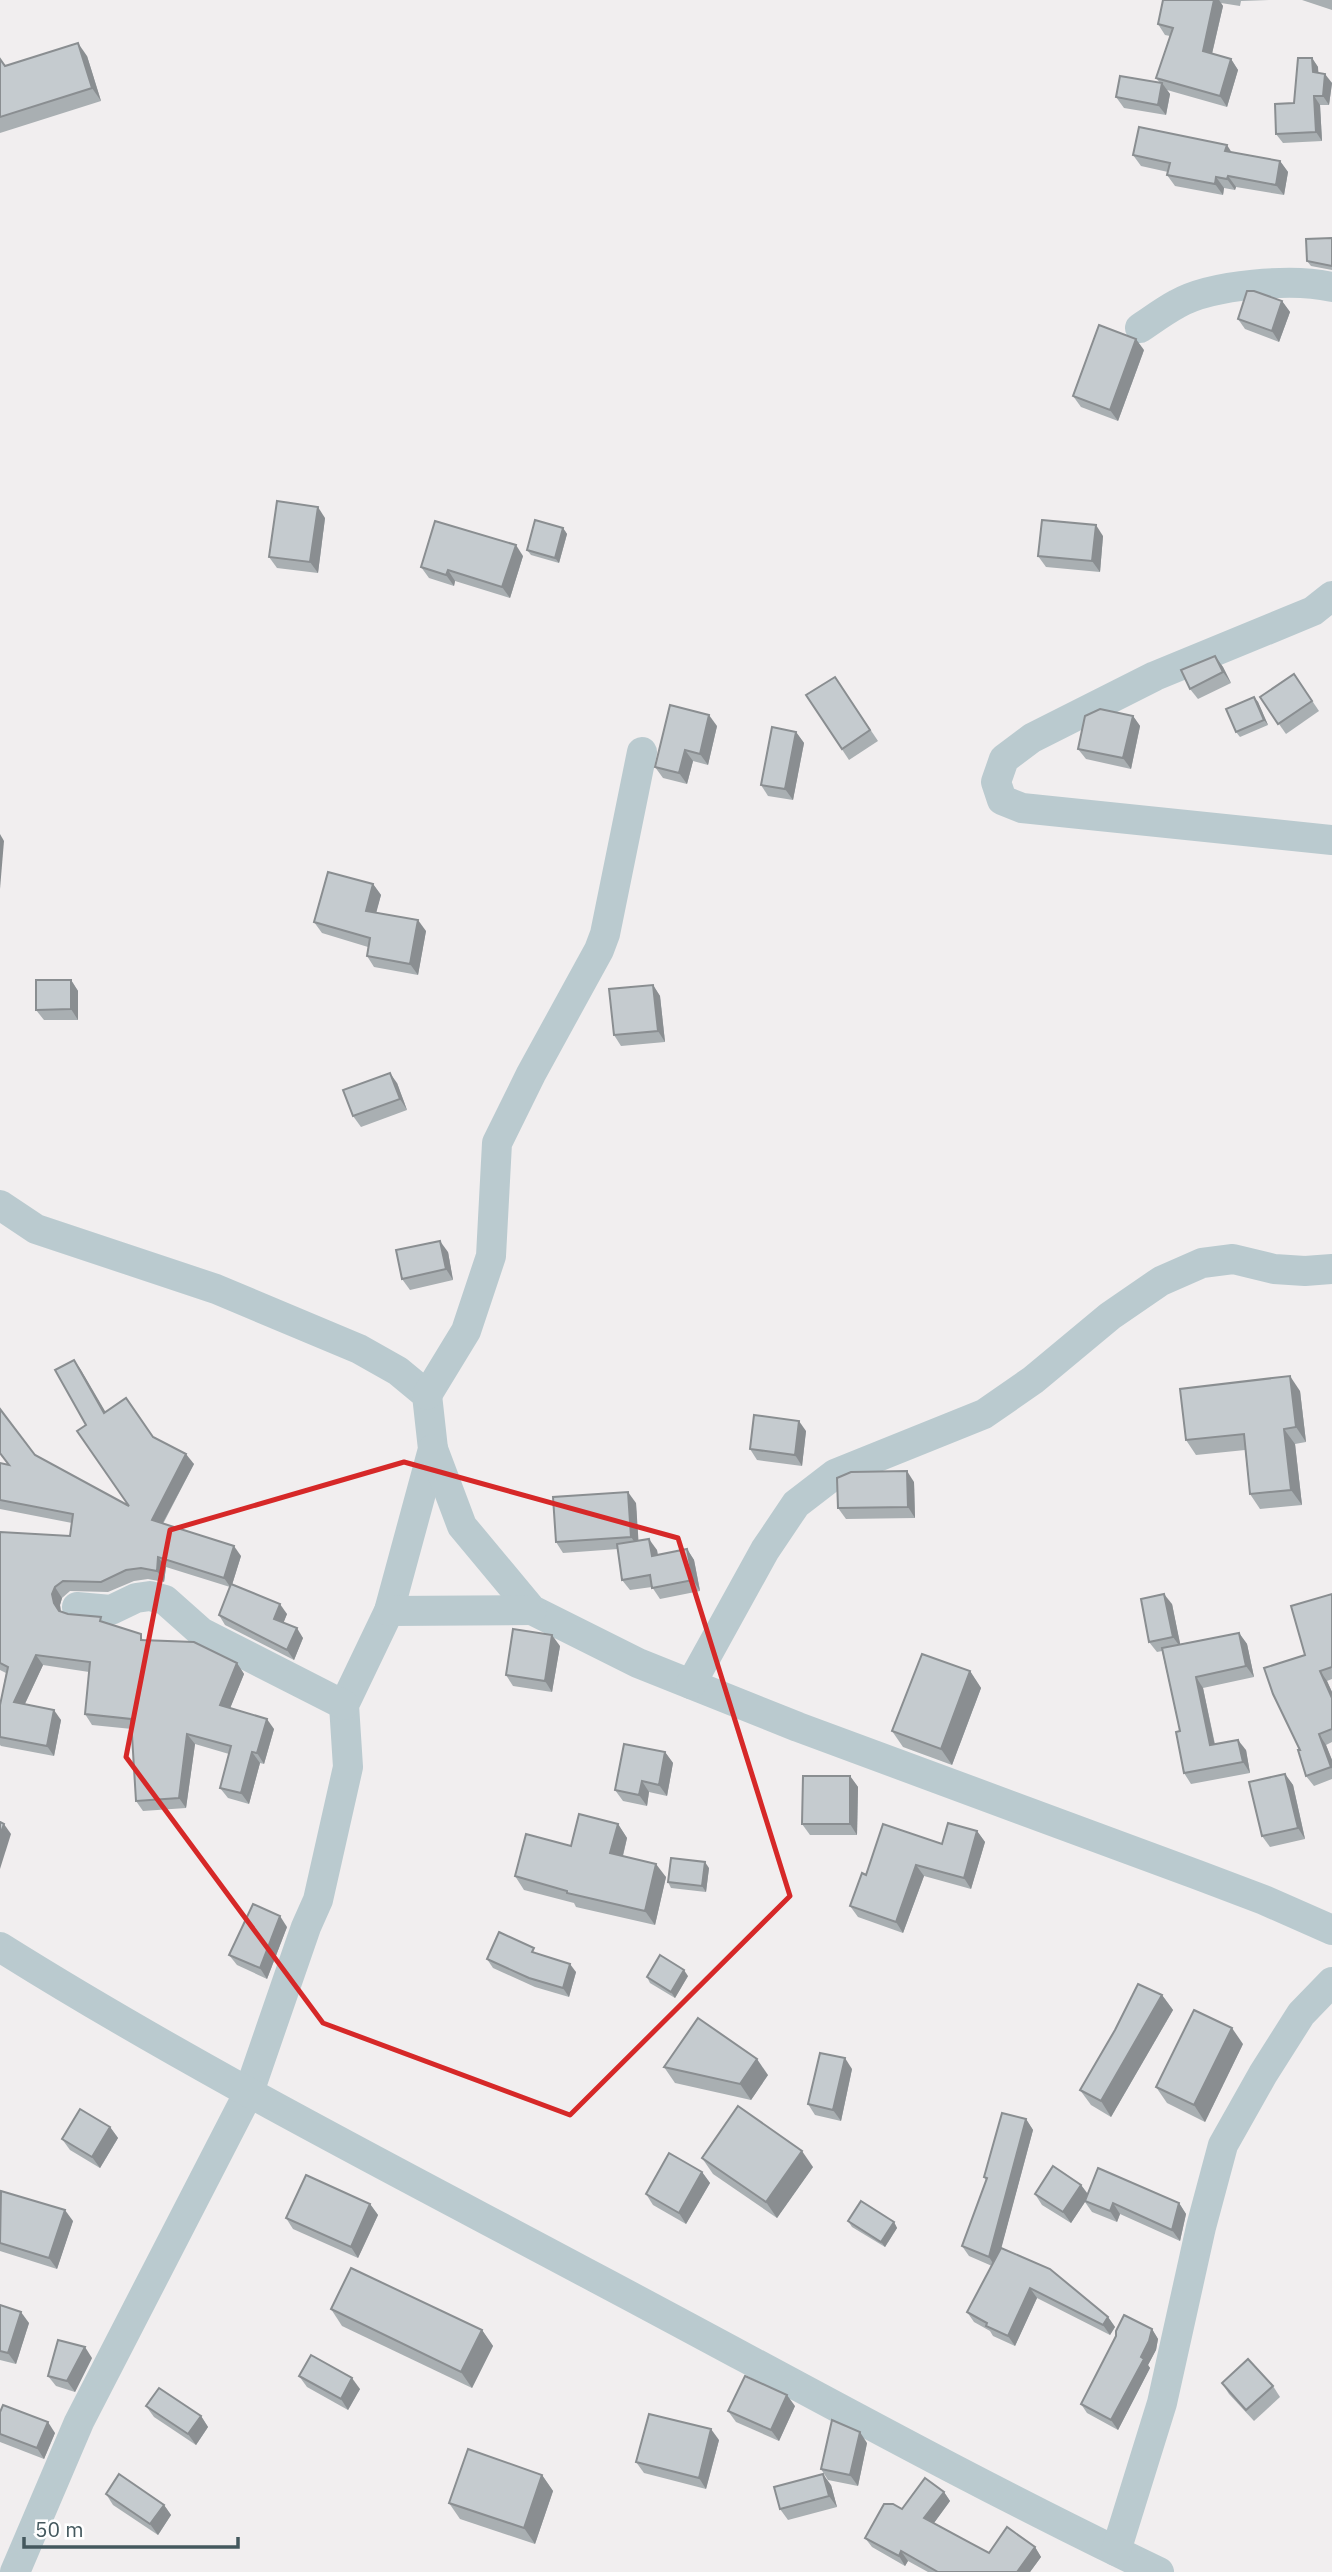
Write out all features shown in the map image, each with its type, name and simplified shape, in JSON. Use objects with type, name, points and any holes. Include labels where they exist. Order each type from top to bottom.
[{"type":"street","points":[[1140,328],[1178,303],[1211,291],[1313,283],[1332,287]]},
{"type":"street","points":[[1332,596],[1313,611],[1155,676],[1032,738],[1004,759],[996,782],[1002,800],[1022,808],[1332,841]]},
{"type":"street","points":[[642,752],[605,934],[497,1143],[491,1256],[466,1331],[427,1395],[433,1449],[462,1526],[531,1610],[638,1663],[798,1727],[1231,1888],[1332,1930]]},
{"type":"street","points":[[0,1205],[36,1229],[216,1289],[359,1349],[398,1371],[427,1395]]},
{"type":"street","points":[[691,1684],[765,1550],[796,1504],[835,1474],[984,1414],[1033,1380],[1110,1316],[1161,1281],[1202,1263],[1233,1259],[1274,1269],[1332,1269]]},
{"type":"street","points":[[15,2572],[79,2422],[249,2092],[306,1927],[318,1900],[348,1767],[344,1705],[389,1611],[433,1449]]},
{"type":"street","points":[[77,1607],[111,1610],[135,1598],[150,1596],[165,1600],[201,1632],[344,1705]]},
{"type":"street","points":[[389,1611],[531,1610]]},
{"type":"street","points":[[0,1947],[86,2001],[249,2092],[1016,2501],[1159,2572]]},
{"type":"street","points":[[1116,2551],[1162,2403],[1201,2227],[1223,2145],[1301,2014],[1332,1982]]},
{"type":"highlighted area","points":[[404,1462],[678,1538],[790,1896],[570,2115],[323,2023],[126,1757],[170,1530]]},
{"type":"building","points":[[1163,0],[1214,0],[1203,51],[1231,59],[1220,96],[1156,78],[1173,28],[1158,24]]},
{"type":"building","points":[[78,43],[92,88],[0,117],[0,59],[5,66]]},
{"type":"building","points":[[1298,58],[1312,58],[1313,72],[1325,74],[1323,96],[1314,96],[1316,132],[1276,134],[1275,104],[1294,103]]},
{"type":"building","points":[[1120,76],[1162,83],[1158,105],[1116,97]]},
{"type":"building","points":[[1139,127],[1227,145],[1225,151],[1280,161],[1276,185],[1228,176],[1227,179],[1216,177],[1215,184],[1167,175],[1170,163],[1133,155]]},
{"type":"building","points":[[1332,238],[1332,266],[1307,261],[1306,239]]},
{"type":"building","points":[[1247,291],[1282,301],[1272,331],[1238,319]]},
{"type":"building","points":[[1099,325],[1136,339],[1110,410],[1073,396]]},
{"type":"building","points":[[277,501],[318,507],[310,562],[269,557]]},
{"type":"building","points":[[535,520],[563,528],[555,558],[527,550]]},
{"type":"building","points":[[1042,520],[1096,525],[1092,561],[1038,556]]},
{"type":"building","points":[[435,521],[516,545],[502,587],[448,570],[446,575],[421,567]]},
{"type":"building","points":[[1215,656],[1223,672],[1190,689],[1181,670]]},
{"type":"building","points":[[1294,674],[1312,701],[1278,724],[1260,697]]},
{"type":"building","points":[[835,677],[870,730],[842,749],[806,695]]},
{"type":"building","points":[[1254,697],[1264,720],[1236,732],[1226,709]]},
{"type":"building","points":[[670,705],[709,715],[700,754],[685,750],[679,773],[655,767]]},
{"type":"building","points":[[1100,709],[1133,716],[1123,758],[1078,749],[1085,716]]},
{"type":"building","points":[[772,727],[796,732],[785,789],[761,785]]},
{"type":"building","points":[[328,872],[373,884],[366,911],[418,920],[410,964],[367,956],[370,938],[314,922]]},
{"type":"building","points":[[36,980],[71,980],[71,1009],[36,1010]]},
{"type":"building","points":[[653,985],[658,1031],[614,1035],[609,989]]},
{"type":"building","points":[[390,1073],[400,1099],[353,1116],[343,1090]]},
{"type":"building","points":[[440,1241],[446,1269],[402,1279],[396,1250]]},
{"type":"building","points":[[74,1360],[104,1413],[126,1398],[153,1437],[186,1454],[152,1520],[234,1546],[224,1578],[158,1557],[157,1571],[141,1568],[126,1570],[101,1582],[63,1581],[55,1587],[52,1594],[54,1603],[59,1611],[101,1617],[100,1621],[141,1634],[141,1640],[194,1642],[237,1663],[220,1705],[267,1719],[257,1753],[252,1752],[241,1793],[220,1788],[231,1746],[187,1734],[179,1798],[136,1801],[131,1719],[85,1714],[90,1662],[36,1655],[14,1702],[54,1710],[47,1746],[0,1737],[0,1705],[8,1667],[0,1663],[0,1532],[70,1536],[73,1514],[0,1500],[0,1463],[9,1465],[0,1453],[0,1409],[35,1455],[129,1506],[77,1431],[86,1425],[55,1370]]},
{"type":"building","points":[[1290,1376],[1296,1427],[1284,1429],[1291,1490],[1250,1494],[1244,1434],[1186,1440],[1180,1389]]},
{"type":"building","points":[[754,1415],[799,1421],[795,1455],[750,1449]]},
{"type":"building","points":[[907,1471],[908,1507],[838,1508],[837,1478],[851,1472]]},
{"type":"building","points":[[628,1492],[631,1537],[556,1542],[553,1497]]},
{"type":"building","points":[[649,1539],[652,1556],[687,1549],[693,1580],[652,1588],[650,1575],[622,1580],[617,1544]]},
{"type":"building","points":[[231,1584],[280,1604],[274,1619],[297,1628],[287,1650],[219,1615]]},
{"type":"building","points":[[1164,1594],[1173,1637],[1149,1642],[1141,1599]]},
{"type":"building","points":[[1332,1594],[1332,1667],[1320,1671],[1332,1698],[1332,1729],[1319,1734],[1331,1767],[1306,1776],[1300,1750],[1273,1694],[1264,1668],[1305,1655],[1291,1606]]},
{"type":"building","points":[[513,1629],[552,1635],[545,1681],[506,1675]]},
{"type":"building","points":[[1239,1633],[1246,1666],[1196,1677],[1210,1745],[1238,1740],[1243,1762],[1184,1773],[1176,1732],[1180,1731],[1162,1648]]},
{"type":"building","points":[[922,1654],[970,1671],[941,1749],[892,1731]]},
{"type":"building","points":[[624,1744],[665,1752],[659,1785],[642,1781],[639,1795],[615,1790]]},
{"type":"building","points":[[1285,1774],[1298,1828],[1262,1836],[1249,1782]]},
{"type":"building","points":[[803,1776],[850,1776],[850,1824],[802,1824]]},
{"type":"building","points":[[579,1814],[618,1824],[610,1853],[656,1864],[645,1911],[567,1893],[515,1876],[526,1834],[571,1846]]},
{"type":"building","points":[[948,1823],[977,1831],[964,1878],[916,1865],[896,1922],[850,1906],[862,1873],[866,1875],[883,1824],[942,1844]]},
{"type":"building","points":[[671,1858],[705,1862],[702,1886],[668,1882]]},
{"type":"building","points":[[253,1904],[280,1916],[260,1968],[229,1955]]},
{"type":"building","points":[[499,1932],[534,1948],[532,1952],[570,1964],[563,1988],[529,1978],[487,1959]]},
{"type":"building","points":[[660,1955],[684,1970],[671,1992],[647,1977]]},
{"type":"building","points":[[1138,1984],[1162,1995],[1101,2101],[1080,2090]]},
{"type":"building","points":[[1194,2010],[1232,2028],[1194,2105],[1156,2087]]},
{"type":"building","points":[[698,2018],[757,2059],[740,2084],[664,2067]]},
{"type":"building","points":[[820,2053],[845,2058],[833,2110],[808,2104]]},
{"type":"building","points":[[738,2106],[802,2151],[766,2202],[702,2158]]},
{"type":"building","points":[[80,2109],[110,2127],[92,2157],[62,2139]]},
{"type":"building","points":[[1002,2113],[1026,2119],[989,2257],[962,2246],[987,2178],[984,2177]]},
{"type":"building","points":[[669,2153],[702,2172],[679,2213],[646,2194]]},
{"type":"building","points":[[1053,2166],[1081,2185],[1063,2212],[1035,2194]]},
{"type":"building","points":[[1098,2168],[1179,2203],[1172,2230],[1113,2203],[1110,2211],[1085,2201]]},
{"type":"building","points":[[306,2175],[370,2204],[351,2247],[286,2218]]},
{"type":"building","points":[[1,2191],[65,2210],[49,2258],[0,2243]]},
{"type":"building","points":[[861,2201],[894,2222],[881,2242],[848,2221]]},
{"type":"building","points":[[1001,2248],[1050,2269],[1108,2317],[1103,2325],[1030,2288],[1008,2336],[986,2326],[987,2323],[967,2312]]},
{"type":"building","points":[[351,2268],[482,2330],[461,2372],[331,2309]]},
{"type":"building","points":[[0,2305],[21,2312],[8,2353],[0,2351]]},
{"type":"building","points":[[1124,2315],[1152,2329],[1141,2357],[1144,2359],[1111,2420],[1081,2404]]},
{"type":"building","points":[[58,2340],[85,2347],[67,2381],[48,2376]]},
{"type":"building","points":[[311,2355],[352,2378],[341,2399],[299,2376]]},
{"type":"building","points":[[1248,2359],[1273,2386],[1246,2410],[1222,2383]]},
{"type":"building","points":[[745,2376],[787,2395],[771,2430],[728,2411]]},
{"type":"building","points":[[159,2388],[201,2416],[188,2434],[146,2406]]},
{"type":"building","points":[[3,2405],[48,2422],[37,2448],[0,2434],[0,2412]]},
{"type":"building","points":[[649,2414],[711,2429],[699,2478],[636,2462]]},
{"type":"building","points":[[832,2420],[860,2432],[850,2475],[821,2469]]},
{"type":"building","points":[[468,2449],[542,2475],[524,2528],[449,2503]]},
{"type":"building","points":[[119,2474],[164,2505],[150,2524],[106,2494]]},
{"type":"building","points":[[823,2474],[829,2496],[780,2509],[774,2487]]},
{"type":"building","points":[[925,2478],[944,2492],[924,2518],[989,2553],[1007,2527],[1035,2547],[1017,2572],[938,2572],[901,2551],[899,2556],[865,2538],[884,2504],[893,2504],[902,2509]]}]
